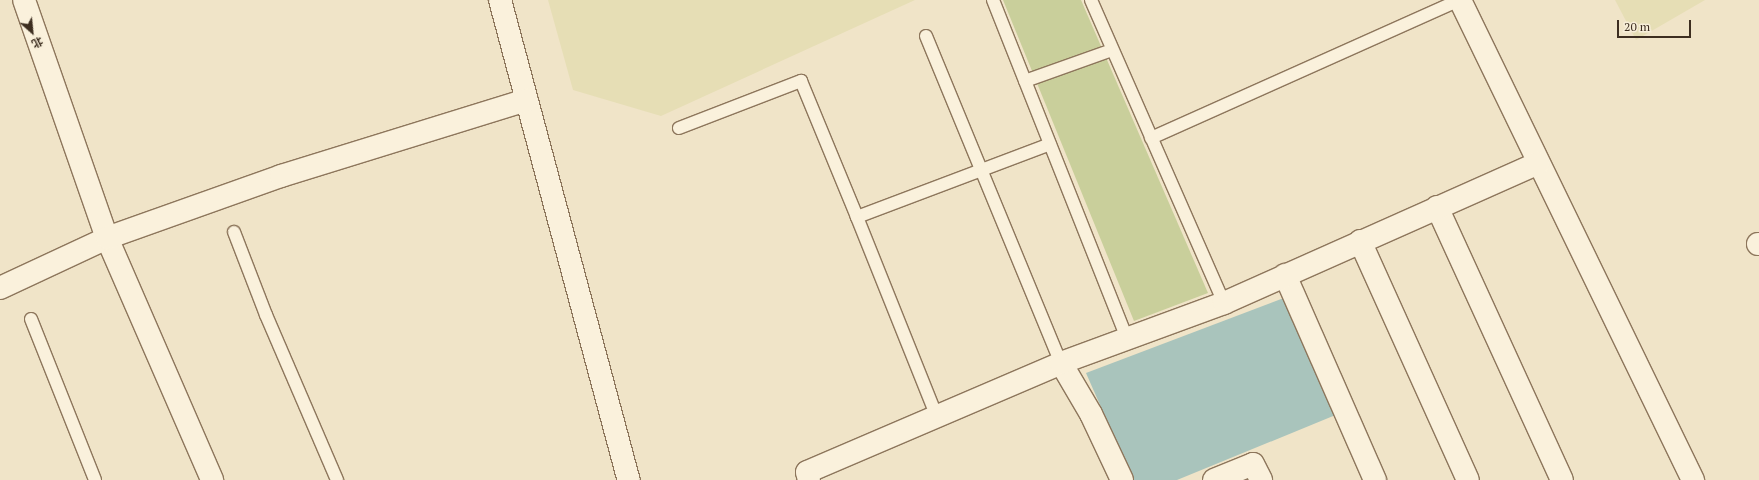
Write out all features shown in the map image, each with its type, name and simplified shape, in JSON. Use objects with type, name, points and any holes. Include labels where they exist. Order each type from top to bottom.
[{"type":"street","points":[[24,0],[106,238],[212,480]]},
{"type":"street","points":[[500,0],[629,480]]},
{"type":"street","points":[[1459,0],[1693,480]]},
{"type":"street","points":[[0,288],[106,238],[281,176],[526,100]]},
{"type":"street","points":[[809,480],[807,472],[1061,363],[1127,340],[1224,303],[1360,241],[1538,163]]},
{"type":"street","points":[[1437,207],[1562,480]]},
{"type":"street","points":[[1360,241],[1468,480]]},
{"type":"street","points":[[1285,275],[1375,480]]},
{"type":"street","points":[[1061,363],[1091,414],[1122,480]]},
{"type":"street","points":[[1214,480],[1253,464],[1261,480]]},
{"type":"lane","points":[[993,0],[1127,340]]},
{"type":"lane","points":[[1091,0],[1224,303]]},
{"type":"lane","points":[[1151,138],[1459,0]]},
{"type":"lane","points":[[926,36],[1061,363]]},
{"type":"lane","points":[[1025,81],[1112,50]]},
{"type":"lane","points":[[678,128],[801,81],[937,417]]},
{"type":"lane","points":[[857,217],[1050,144]]},
{"type":"lane","points":[[234,232],[266,315],[337,480]]},
{"type":"lane","points":[[31,319],[95,480]]},
{"type":"shaded area","points":[[548,0],[915,0],[661,116],[573,90]]},
{"type":"shaded area","points":[[1615,0],[1705,0],[1636,40]]},
{"type":"green space","points":[[1003,0],[1081,0],[1208,293],[1134,321]]},
{"type":"water","points":[[1289,296],[1338,414],[1177,480],[1133,480],[1086,373]]}]
